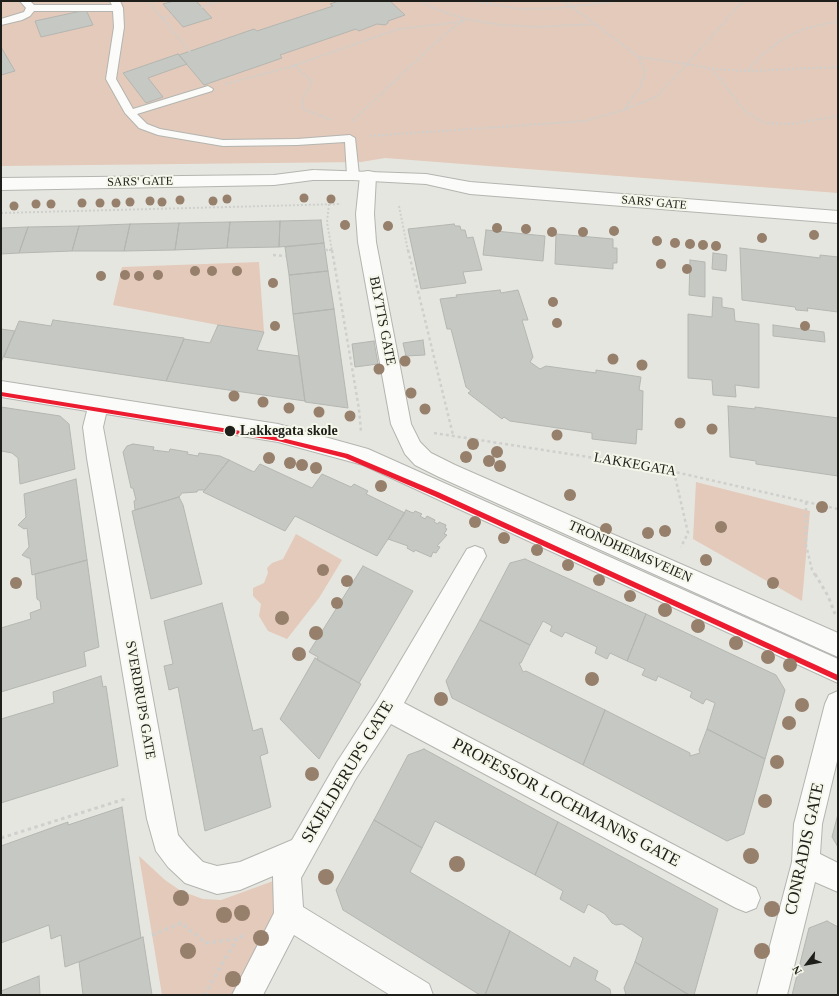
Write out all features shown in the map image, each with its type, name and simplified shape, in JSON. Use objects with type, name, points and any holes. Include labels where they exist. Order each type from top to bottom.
[{"type":"street","name":"SARS' GATE","points":[[3,185],[274,180],[311,188],[363,180],[427,192],[470,188],[838,217]]},
{"type":"street","name":"BLYTTS GATE","points":[[363,180],[367,242],[401,424],[412,448],[423,458]]},
{"type":"street","name":"TRONDHEIMSVEIEN","points":[[1,389],[98,406],[278,433],[327,445],[368,458],[838,671]]},
{"type":"street","name":"SVERDRUPS GATE","points":[[98,406],[93,427],[166,841],[178,857],[195,873],[217,880],[240,876],[301,850]]},
{"type":"street","name":"TRONDHEIMSVEIEN","points":[[423,458],[454,474],[838,645]]},
{"type":"street","name":"SKJELDERUPS GATE","points":[[289,915],[287,876],[346,771],[387,708],[475,556]]},
{"type":"street","name":"CONRADIS GATE","points":[[772,995],[806,862],[808,824],[838,704]]},
{"type":"street","name":"PROFESSOR LOCHMANNS GATE","points":[[387,708],[746,898]]},
{"type":"street","points":[[806,862],[838,878]]},
{"type":"street","points":[[247,995],[289,915],[418,995]]},
{"type":"lane","points":[[1,22],[19,18],[27,14],[28,5],[117,4],[119,27],[111,79],[130,113],[143,126],[158,132],[223,143],[297,142],[350,138],[363,180]]},
{"type":"lane","points":[[130,113],[208,89]]},
{"type":"path","points":[[148,1],[164,18],[190,52]]},
{"type":"path","points":[[201,7],[219,1]]},
{"type":"path","points":[[422,1],[435,9],[466,19],[502,24],[537,27],[595,24]]},
{"type":"path","points":[[474,1],[520,9],[619,1]]},
{"type":"path","points":[[564,1],[639,57],[712,68],[748,71],[838,67]]},
{"type":"path","points":[[350,138],[585,121],[624,110],[656,97],[743,1]]},
{"type":"path","points":[[164,18],[172,15]]},
{"type":"path","points":[[208,89],[294,65],[398,29],[452,23],[466,19]]},
{"type":"path","points":[[356,118],[447,32],[466,19]]},
{"type":"path","points":[[748,71],[763,54],[781,40],[804,29],[838,21]]},
{"type":"path","points":[[624,110],[641,86],[645,72],[639,57]]},
{"type":"path","points":[[294,65],[312,80],[310,87],[302,98],[303,109],[336,121]]},
{"type":"path","points":[[712,68],[745,111],[764,123],[791,124],[838,116]]},
{"type":"path","points":[[330,204],[327,222],[359,409],[361,437]]},
{"type":"path","points":[[1,212],[344,204]]},
{"type":"path","points":[[399,206],[401,220],[453,435]]},
{"type":"path","points":[[325,250],[332,250]]},
{"type":"path","points":[[273,255],[286,256]]},
{"type":"path","name":"LAKKEGATA","points":[[429,433],[453,435],[674,472],[838,509]]},
{"type":"path","points":[[674,472],[688,532],[679,551]]},
{"type":"path","points":[[806,502],[806,545],[812,570],[828,596],[835,615]]},
{"type":"path","points":[[1,838],[130,797]]},
{"type":"path","points":[[152,935],[182,924],[206,943],[237,939],[204,995]]},
{"type":"shaded area","points":[[1,1],[838,1],[838,193],[385,158],[361,162],[1,166]]},
{"type":"shaded area","points":[[259,262],[264,332],[218,325],[113,305],[122,267]]},
{"type":"shaded area","points":[[696,482],[810,511],[802,601],[693,539]]},
{"type":"shaded area","points":[[296,534],[342,560],[319,598],[287,639],[268,631],[259,616],[261,604],[253,596],[253,588],[264,583],[268,573],[267,568],[272,563],[283,559]]},
{"type":"shaded area","points":[[139,856],[165,880],[181,891],[203,899],[221,900],[287,876],[247,995],[162,995]]},
{"type":"building","points":[[174,1],[196,1],[212,18],[183,27],[163,4]]},
{"type":"building","points":[[339,1],[390,1],[405,15],[388,21],[385,25],[377,24],[359,31],[356,29],[280,55],[282,58],[204,85],[179,55],[254,29],[257,31],[333,6],[330,4]]},
{"type":"building","points":[[86,10],[93,25],[41,37],[35,21]]},
{"type":"building","points":[[1,47],[15,71],[1,75]]},
{"type":"building","points":[[178,54],[187,64],[148,78],[163,97],[146,103],[123,73]]},
{"type":"building","points":[[321,220],[324,243],[279,247],[280,221]]},
{"type":"building","points":[[280,221],[279,247],[227,248],[230,222]]},
{"type":"building","points":[[230,222],[227,248],[175,250],[179,223]]},
{"type":"building","points":[[179,223],[175,250],[124,251],[130,224]]},
{"type":"building","points":[[130,224],[124,251],[72,251],[79,226]]},
{"type":"building","points":[[454,224],[455,226],[460,226],[461,230],[465,230],[467,238],[473,237],[482,270],[463,272],[466,283],[421,289],[408,229]]},
{"type":"building","points":[[79,226],[72,251],[19,253],[28,227]]},
{"type":"building","points":[[28,227],[19,253],[1,254],[1,228]]},
{"type":"building","points":[[486,230],[545,236],[543,261],[483,255]]},
{"type":"building","points":[[556,234],[613,239],[613,248],[617,248],[617,263],[613,263],[613,269],[555,264]]},
{"type":"building","points":[[324,243],[328,271],[289,275],[285,247]]},
{"type":"building","points":[[740,248],[820,258],[820,255],[838,257],[838,312],[807,308],[808,311],[796,310],[795,307],[742,300]]},
{"type":"building","points":[[713,253],[727,255],[726,271],[712,269]]},
{"type":"building","points":[[690,260],[705,262],[705,297],[689,295]]},
{"type":"building","points":[[328,271],[334,309],[293,314],[289,275]]},
{"type":"building","points":[[500,290],[501,293],[518,290],[528,320],[522,320],[533,357],[530,362],[540,369],[546,366],[596,373],[596,370],[641,377],[639,390],[643,391],[642,430],[637,429],[636,444],[592,439],[592,433],[510,421],[504,417],[502,419],[468,393],[471,391],[466,387],[451,329],[447,329],[440,299],[457,297],[456,295]]},
{"type":"building","points":[[713,297],[722,298],[722,307],[734,309],[735,321],[759,324],[759,388],[735,385],[736,397],[713,395],[712,380],[688,378],[688,314],[712,317]]},
{"type":"building","points":[[334,309],[348,408],[305,402],[293,314]]},
{"type":"building","points":[[53,320],[184,339],[166,381],[4,357],[19,321],[51,326]]},
{"type":"building","points":[[218,325],[264,332],[257,350],[299,356],[305,401],[166,381],[184,339],[210,343]]},
{"type":"building","points":[[773,325],[824,332],[825,342],[773,336]]},
{"type":"building","points":[[1,329],[15,331],[1,362]]},
{"type":"building","points":[[423,340],[425,355],[406,356],[403,343]]},
{"type":"building","points":[[374,341],[378,364],[355,367],[352,344]]},
{"type":"building","points":[[728,406],[755,409],[755,407],[838,418],[838,476],[756,464],[756,461],[730,457]]},
{"type":"building","points":[[1,407],[60,416],[69,424],[75,469],[20,484],[18,458],[12,453],[1,451]]},
{"type":"building","points":[[133,444],[154,447],[153,450],[169,452],[170,449],[188,452],[187,454],[198,456],[199,453],[220,456],[229,460],[205,490],[182,493],[179,497],[135,510],[134,501],[136,500],[133,488],[131,488],[123,452],[127,446]]},
{"type":"building","points":[[229,460],[254,472],[260,464],[312,488],[322,474],[351,487],[354,484],[368,491],[366,494],[405,513],[377,556],[295,516],[285,531],[203,492]]},
{"type":"building","points":[[76,479],[87,560],[32,575],[30,558],[22,555],[29,547],[27,528],[24,529],[18,525],[26,517],[24,494]]},
{"type":"building","points":[[179,497],[183,505],[202,584],[151,599],[132,511]]},
{"type":"building","points":[[406,510],[413,513],[415,511],[422,514],[420,516],[425,519],[427,516],[435,520],[434,522],[438,524],[439,522],[446,525],[445,528],[447,529],[444,534],[447,535],[437,546],[440,547],[436,553],[433,552],[431,557],[415,550],[414,552],[407,548],[408,546],[388,539]]},
{"type":"building","points":[[525,559],[646,614],[627,661],[610,653],[607,659],[595,653],[597,647],[565,632],[562,637],[550,631],[552,626],[543,621],[530,645],[480,620],[510,563]]},
{"type":"building","points":[[87,560],[99,647],[84,652],[86,666],[1,692],[1,628],[31,619],[30,613],[41,609],[40,601],[37,599],[35,574]]},
{"type":"building","points":[[363,566],[413,591],[359,683],[317,660],[318,657],[309,652]]},
{"type":"building","points":[[222,603],[253,731],[262,728],[268,753],[260,756],[271,807],[205,831],[178,687],[169,690],[164,666],[173,664],[164,621]]},
{"type":"building","points":[[646,614],[776,675],[785,690],[765,759],[707,729],[715,703],[706,699],[703,704],[690,697],[692,692],[658,676],[656,681],[642,675],[645,669],[627,661]]},
{"type":"building","points":[[480,620],[530,645],[521,663],[519,663],[523,672],[526,671],[605,710],[583,765],[452,698],[446,681]]},
{"type":"building","points":[[315,658],[361,684],[319,759],[280,719]]},
{"type":"building","points":[[101,676],[103,687],[106,686],[118,766],[1,803],[1,719],[54,703],[53,692]]},
{"type":"building","points":[[605,710],[690,753],[690,756],[700,753],[699,750],[707,729],[765,759],[744,834],[727,841],[583,765]]},
{"type":"building","points":[[424,749],[558,822],[535,875],[435,821],[422,848],[374,820],[408,755]]},
{"type":"building","points":[[122,807],[141,938],[65,967],[61,935],[51,939],[49,925],[1,943],[1,846],[68,822],[68,825]]},
{"type":"building","points":[[838,814],[838,847],[832,837]]},
{"type":"building","points":[[374,820],[422,848],[410,872],[510,931],[485,995],[480,995],[343,910],[336,890]]},
{"type":"building","points":[[558,822],[718,909],[694,995],[689,995],[635,962],[643,938],[622,924],[616,925],[612,923],[605,914],[588,904],[584,913],[560,899],[563,891],[535,875]]},
{"type":"building","points":[[827,921],[838,927],[838,995],[792,995],[809,928]]},
{"type":"building","points":[[510,931],[570,967],[574,957],[598,971],[595,980],[610,989],[611,995],[485,995]]},
{"type":"building","points":[[143,937],[152,995],[83,995],[79,962]]},
{"type":"building","points":[[635,962],[689,995],[626,995],[624,988]]},
{"type":"building","points":[[39,976],[40,995],[1,995],[1,991]]},
{"type":"transit line","points":[[1,394],[278,439],[346,456],[436,494],[838,678]]},
{"type":"place","name":"Lakkegata skole","points":[[230,431]]}]
